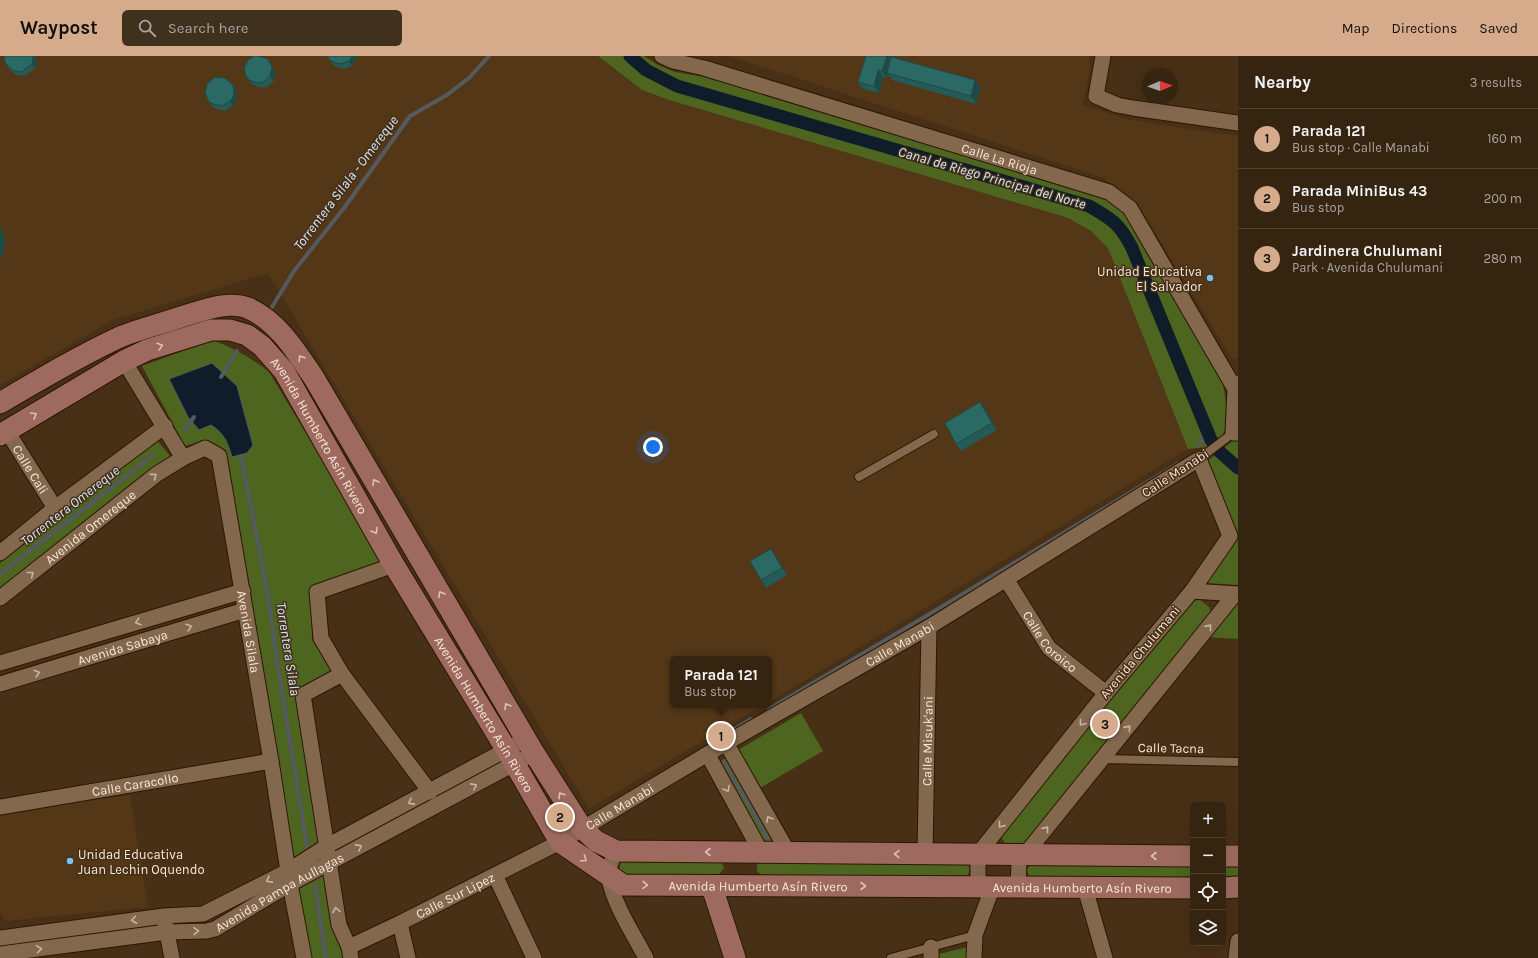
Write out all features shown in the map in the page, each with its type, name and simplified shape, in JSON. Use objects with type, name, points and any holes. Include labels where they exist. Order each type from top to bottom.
[{"type":"street","name":"Calle La Rioja","points":[[662,56],[673,61],[706,62],[1109,192],[1130,208],[1237,387]]},
{"type":"street","points":[[1104,56],[1096,96],[1117,105],[1238,123]]},
{"type":"street","name":"Avenida Humberto Asín Rivero","points":[[0,403],[71,362],[122,337],[209,308],[232,305],[248,308],[268,320],[298,353],[314,378],[530,746],[582,828],[596,841],[616,851],[978,854],[1025,856],[1190,856]]},
{"type":"street","name":"Avenida Humberto Asín Rivero","points":[[3,433],[124,361],[147,350],[211,330],[230,330],[247,335],[262,346],[284,371],[394,565],[560,842],[623,885],[712,887],[986,886],[1190,888]]},
{"type":"street","points":[[124,361],[165,426],[183,458]]},
{"type":"street","points":[[295,392],[314,378]]},
{"type":"street","points":[[1235,433],[1237,387]]},
{"type":"street","points":[[0,553],[55,508],[165,426]]},
{"type":"street","name":"Calle Cali","points":[[3,433],[55,508]]},
{"type":"street","name":"Avenida Silala","points":[[183,458],[205,448],[219,456],[243,591],[289,877],[304,958]]},
{"type":"street","name":"Avenida Chulumani","points":[[978,854],[1106,693],[1192,591],[1230,536],[1205,455]]},
{"type":"street","name":"Calle Manabi","points":[[560,842],[726,743],[929,627],[1205,455]]},
{"type":"street","name":"Avenida Omereque","points":[[0,598],[157,474],[183,458]]},
{"type":"street","points":[[394,565],[317,592],[321,638],[342,674],[430,792]]},
{"type":"street","name":"Calle Coroico","points":[[1006,579],[1049,648],[1106,693]]},
{"type":"street","name":"Avenida Sabaya","points":[[0,663],[243,591]]},
{"type":"street","points":[[1192,591],[1237,594]]},
{"type":"street","points":[[1018,887],[1019,862],[1237,594]]},
{"type":"street","name":"Avenida Sabaya","points":[[0,684],[245,610]]},
{"type":"street","name":"Calle Misuk'ani","points":[[925,854],[929,627]]},
{"type":"street","points":[[342,674],[303,695],[327,846],[328,863],[339,925],[350,952]]},
{"type":"street","points":[[726,743],[788,852]]},
{"type":"street","name":"Avenida Pampa Aullagas","points":[[3,949],[164,916],[203,914],[289,877],[328,863],[530,746]]},
{"type":"street","points":[[708,755],[761,852]]},
{"type":"street","name":"Avenida Pampa Aullagas","points":[[3,949],[167,932],[207,931],[216,929],[289,877],[327,846],[430,792],[510,757]]},
{"type":"street","name":"Calle Caracollo","points":[[0,807],[271,761]]},
{"type":"street","name":"Calle Sur Lipez","points":[[350,952],[400,923],[560,842]]},
{"type":"street","points":[[616,851],[612,859],[609,876],[612,890],[646,958]]},
{"type":"street","points":[[740,852],[740,887]]},
{"type":"street","points":[[974,958],[975,935],[986,886],[978,854]]},
{"type":"street","points":[[1226,856],[1238,856]]},
{"type":"street","points":[[495,875],[534,958]]},
{"type":"street","points":[[712,887],[735,958]]},
{"type":"street","points":[[1085,888],[1105,958]]},
{"type":"street","points":[[1226,888],[1238,888]]},
{"type":"street","points":[[164,916],[172,958]]},
{"type":"street","points":[[400,923],[408,958]]},
{"type":"street","points":[[1236,958],[1238,941]]},
{"type":"lane","name":"Calle Manabi","points":[[1205,455],[1235,433]]},
{"type":"lane","points":[[859,476],[934,434]]},
{"type":"lane","name":"Calle Tacna","points":[[1103,759],[1238,762]]},
{"type":"lane","points":[[891,958],[931,953],[975,935]]},
{"type":"shaded area","points":[[0,56],[598,56],[642,90],[669,100],[1068,218],[1091,231],[1108,247],[1188,449],[772,700],[772,656],[670,656],[670,708],[758,708],[589,809],[268,273],[113,320],[0,385]]},
{"type":"shaded area","name":"Unidad Educativa El Salvador","points":[[729,56],[1089,56],[1090,67],[1083,105],[1129,120],[1238,136],[1238,357],[1233,359],[1228,352],[1137,203],[1104,178]]},
{"type":"shaded area","name":"Unidad Educativa Juan Lechin Oquendo","points":[[130,795],[148,907],[5,921],[0,911],[0,814]]},
{"type":"green space","points":[[598,56],[644,56],[658,65],[675,72],[705,77],[1102,197],[1119,208],[1133,223],[1223,384],[1227,420],[1222,437],[1216,443],[1207,447],[1188,449],[1108,248],[1091,231],[1068,218],[669,100],[642,90]]},
{"type":"green space","points":[[213,340],[228,346],[256,362],[269,372],[383,561],[311,589],[312,640],[332,670],[296,690],[319,845],[294,860],[226,453],[206,440],[185,446],[142,366]]},
{"type":"green space","points":[[1238,437],[1238,585],[1206,583],[1237,539],[1207,461]]},
{"type":"green space","points":[[157,440],[170,456],[0,592],[0,563]]},
{"type":"green space","points":[[1200,600],[1210,608],[1210,614],[1027,840],[1019,845],[1010,845],[1006,843],[1003,840],[1002,831],[1190,601]]},
{"type":"green space","points":[[1238,604],[1238,639],[1208,637],[1230,610]]},
{"type":"green space","points":[[801,713],[823,751],[760,788],[738,750]]},
{"type":"green space","points":[[727,757],[775,841],[764,841],[719,762]]},
{"type":"green space","points":[[621,861],[721,861],[724,868],[718,876],[627,876],[619,870]]},
{"type":"green space","points":[[759,861],[967,863],[969,870],[965,878],[762,876],[757,871]]},
{"type":"green space","points":[[1032,863],[1190,864],[1190,882],[1029,878],[1027,869]]},
{"type":"green space","points":[[1226,864],[1238,865],[1238,882],[1226,882]]},
{"type":"green space","points":[[323,875],[333,929],[344,958],[307,958],[295,891]]},
{"type":"green space","points":[[968,947],[968,958],[935,958],[935,955]]},
{"type":"water","points":[[212,363],[237,386],[253,445],[247,453],[232,457],[225,439],[219,431],[211,425],[199,430],[188,417],[169,379]]},
{"type":"building","points":[[5,56],[33,56],[32,64],[21,72],[12,70],[6,64],[4,59]]},
{"type":"building","points":[[254,56],[268,59],[272,67],[270,76],[263,82],[258,83],[249,80],[246,76],[244,68],[248,60]]},
{"type":"building","points":[[327,56],[352,56],[349,61],[340,64],[331,61]]},
{"type":"building","points":[[866,56],[887,56],[882,71],[878,70],[874,86],[858,82]]},
{"type":"building","points":[[891,57],[975,80],[971,96],[887,73]]},
{"type":"building","points":[[215,77],[225,78],[232,84],[234,89],[233,98],[222,106],[209,102],[205,93],[207,84]]},
{"type":"building","points":[[980,402],[992,423],[956,444],[945,423]]},
{"type":"building","points":[[771,549],[782,568],[761,580],[750,561]]},
{"type":"waterway","name":"Torrentera Silala - Omereque","points":[[272,307],[294,271],[344,208],[410,116],[447,95],[470,77],[489,56]]},
{"type":"waterway","name":"Canal de Riego Principal del Norte","points":[[630,56],[646,70],[677,86],[1089,206],[1110,219],[1123,233],[1132,248],[1211,440],[1220,452],[1238,468]]},
{"type":"waterway","name":"Torrentera Silala - Omereque","points":[[221,377],[237,351]]},
{"type":"waterway","name":"Torrentera Omereque","points":[[185,430],[194,417]]},
{"type":"waterway","points":[[1198,445],[1209,433]]},
{"type":"waterway","name":"Torrentera Omereque","points":[[0,574],[153,455]]},
{"type":"waterway","name":"Torrentera Silala","points":[[241,456],[267,589],[278,668],[307,846]]},
{"type":"waterway","points":[[772,707],[1179,463]]},
{"type":"waterway","points":[[728,733],[751,719]]},
{"type":"waterway","points":[[724,762],[768,838]]},
{"type":"waterway","name":"Torrentera Silala","points":[[315,885],[326,958]]},
{"type":"place","name":"Unidad Educativa El Salvador","points":[[1210,278]]},
{"type":"place","name":"Jardinera Chulumani","points":[[1105,724]]},
{"type":"place","name":"Parada 121","points":[[721,736]]},
{"type":"place","name":"Parada MiniBus 43","points":[[560,817]]},
{"type":"place","name":"Unidad Educativa Juan Lechin Oquendo","points":[[70,861]]}]
